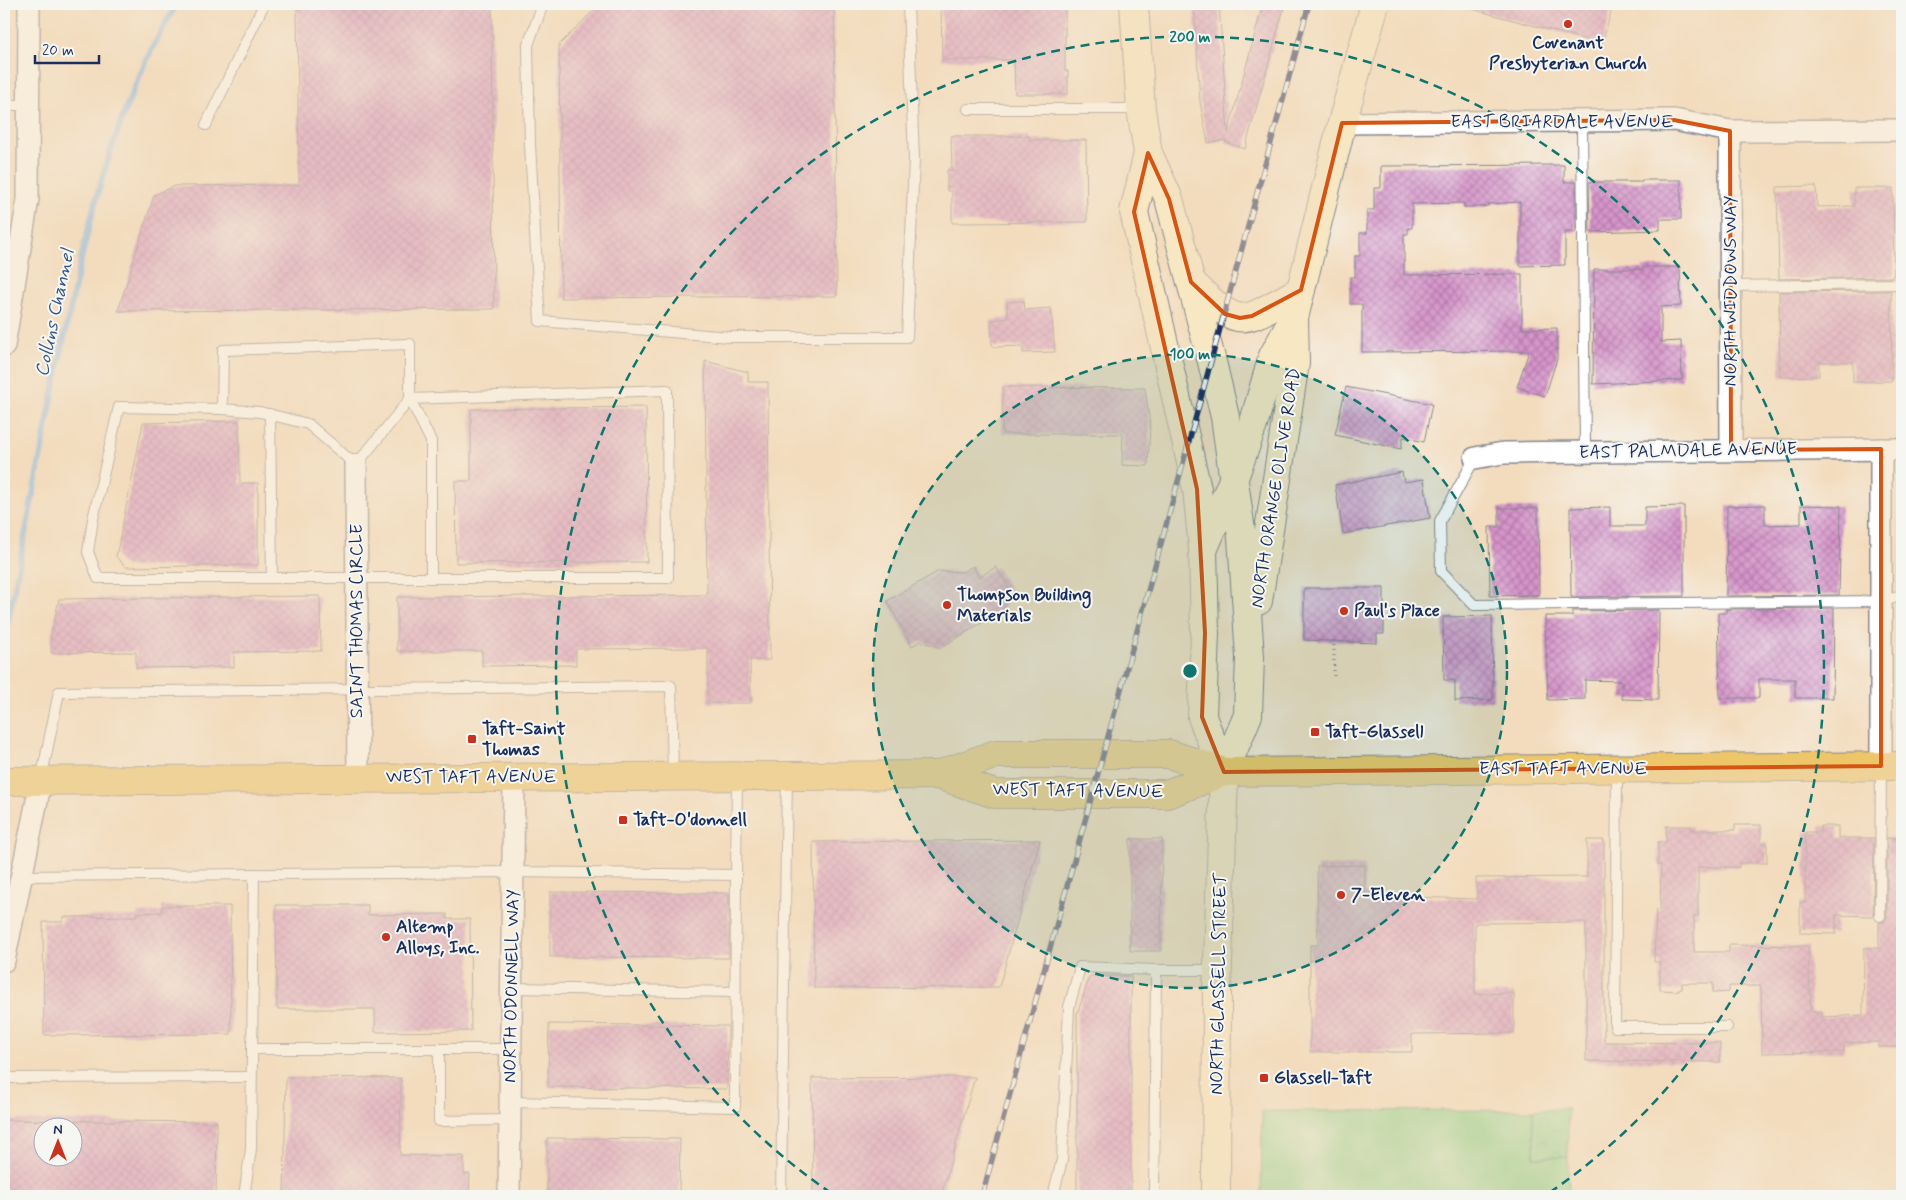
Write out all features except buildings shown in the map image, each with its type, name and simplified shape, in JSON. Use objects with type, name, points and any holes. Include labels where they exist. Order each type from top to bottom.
[{"type":"main road","name":"NORTH GLASSELL STREET","points":[[1134,4],[1141,109],[1148,153],[1169,199],[1226,417],[1242,538],[1250,657],[1248,715],[1224,772],[1218,970],[1216,1196]]},
{"type":"main road","name":"NORTH ORANGE OLIVE ROAD","points":[[1203,549],[1235,475],[1253,425],[1273,356],[1294,318],[1342,123],[1375,4]]},
{"type":"main road","name":"NORTH GLASSELL STREET","points":[[1148,153],[1134,212],[1197,489],[1203,549],[1206,633],[1202,717],[1224,772]]},
{"type":"main road","points":[[1191,282],[1219,309],[1240,318],[1252,316],[1301,290]]},
{"type":"main road","name":"NORTH ORANGE OLIVE ROAD","points":[[1250,657],[1295,363],[1294,318]]},
{"type":"main road","name":"WEST TAFT AVENUE","points":[[938,775],[996,754],[1169,754],[1224,772]]},
{"type":"main road","name":"EAST TAFT AVENUE","points":[[1224,772],[1892,766]]},
{"type":"main road","name":"WEST TAFT AVENUE","points":[[4,781],[514,776],[938,775],[995,794],[1167,794],[1224,772]]},
{"type":"street","points":[[4,346],[7,310],[28,199],[30,4]]},
{"type":"street","name":"EAST BRIARDALE AVENUE","points":[[1342,123],[1674,120],[1730,131],[1902,130]]},
{"type":"street","name":"NORTH WIDDOWS WAY","points":[[1730,131],[1731,450]]},
{"type":"street","points":[[1892,449],[1882,601],[1892,766]]},
{"type":"street","name":"EAST PALMDALE AVENUE","points":[[1475,458],[1503,453],[1892,449]]},
{"type":"street","name":"SAINT THOMAS CIRCLE","points":[[356,465],[358,778]]},
{"type":"street","name":"NORTH ODONNELL WAY","points":[[509,1196],[514,776]]},
{"type":"street","points":[[4,961],[41,781]]},
{"type":"lane","points":[[206,125],[264,4]]},
{"type":"lane","points":[[543,4],[528,45],[530,145],[540,321],[730,337],[907,337],[914,159],[908,4]]},
{"type":"lane","points":[[4,106],[29,105]]},
{"type":"lane","points":[[968,109],[1141,109]]},
{"type":"lane","points":[[1582,121],[1585,452]]},
{"type":"lane","points":[[1731,286],[1902,284]]},
{"type":"lane","points":[[222,409],[223,350],[410,344],[410,399],[431,441],[431,578]]},
{"type":"lane","points":[[667,390],[668,578],[98,578],[88,552],[93,519],[119,407],[222,409],[270,414],[308,424],[356,465],[410,399],[667,390]]},
{"type":"lane","points":[[270,414],[272,578]]},
{"type":"lane","points":[[1475,458],[1440,522],[1441,571],[1474,605],[1882,601],[1902,596]]},
{"type":"lane","points":[[41,781],[59,692],[358,691],[671,686],[673,776]]},
{"type":"lane","points":[[1880,916],[1892,766]]},
{"type":"lane","points":[[1617,769],[1615,1027],[1727,1027]]},
{"type":"lane","points":[[781,1196],[787,775]]},
{"type":"lane","points":[[440,1050],[440,1121],[510,1111],[735,1108],[737,776]]},
{"type":"lane","points":[[21,876],[513,872],[736,875]]},
{"type":"lane","points":[[244,1196],[251,1149],[254,874]]},
{"type":"lane","points":[[1053,1196],[1062,1160],[1069,1006],[1080,967],[1218,970]]},
{"type":"lane","points":[[1154,1196],[1156,970]]},
{"type":"lane","points":[[512,988],[735,992]]},
{"type":"lane","points":[[252,1049],[511,1050]]},
{"type":"lane","points":[[4,1078],[252,1077]]},
{"type":"path","points":[[1334,640],[1334,679]]},
{"type":"highlighted area","points":[[1674,120],[1730,131],[1731,450],[1881,449],[1881,766],[1224,772],[1202,717],[1205,633],[1197,489],[1134,212],[1148,153],[1169,199],[1191,282],[1225,314],[1240,318],[1252,316],[1301,290],[1342,123]]},
{"type":"green space","points":[[1568,1109],[1568,1157],[1534,1157],[1533,1110]]},
{"type":"green space","points":[[1533,1110],[1534,1157],[1568,1157],[1569,1196],[1261,1196],[1262,1111]]},
{"type":"waterway","name":"Collins Channel","points":[[4,641],[88,230],[116,136],[133,90],[153,46],[177,4]]},
{"type":"railway","points":[[982,1196],[1309,4]]},
{"type":"place","name":"Covenant Presbyterian Church","points":[[1568,24]]},
{"type":"place","name":"Thompson Building Materials","points":[[947,605]]},
{"type":"place","name":"Paul's Place","points":[[1344,611]]},
{"type":"place","name":"Taft-Glassell","points":[[1315,732]]},
{"type":"place","name":"Taft-Saint Thomas","points":[[472,739]]},
{"type":"place","name":"Taft-O'donnell","points":[[623,820]]},
{"type":"place","name":"7-Eleven","points":[[1341,895]]},
{"type":"place","name":"Altemp Alloys, Inc.","points":[[386,937]]},
{"type":"place","name":"Glassell-Taft","points":[[1264,1078]]}]
